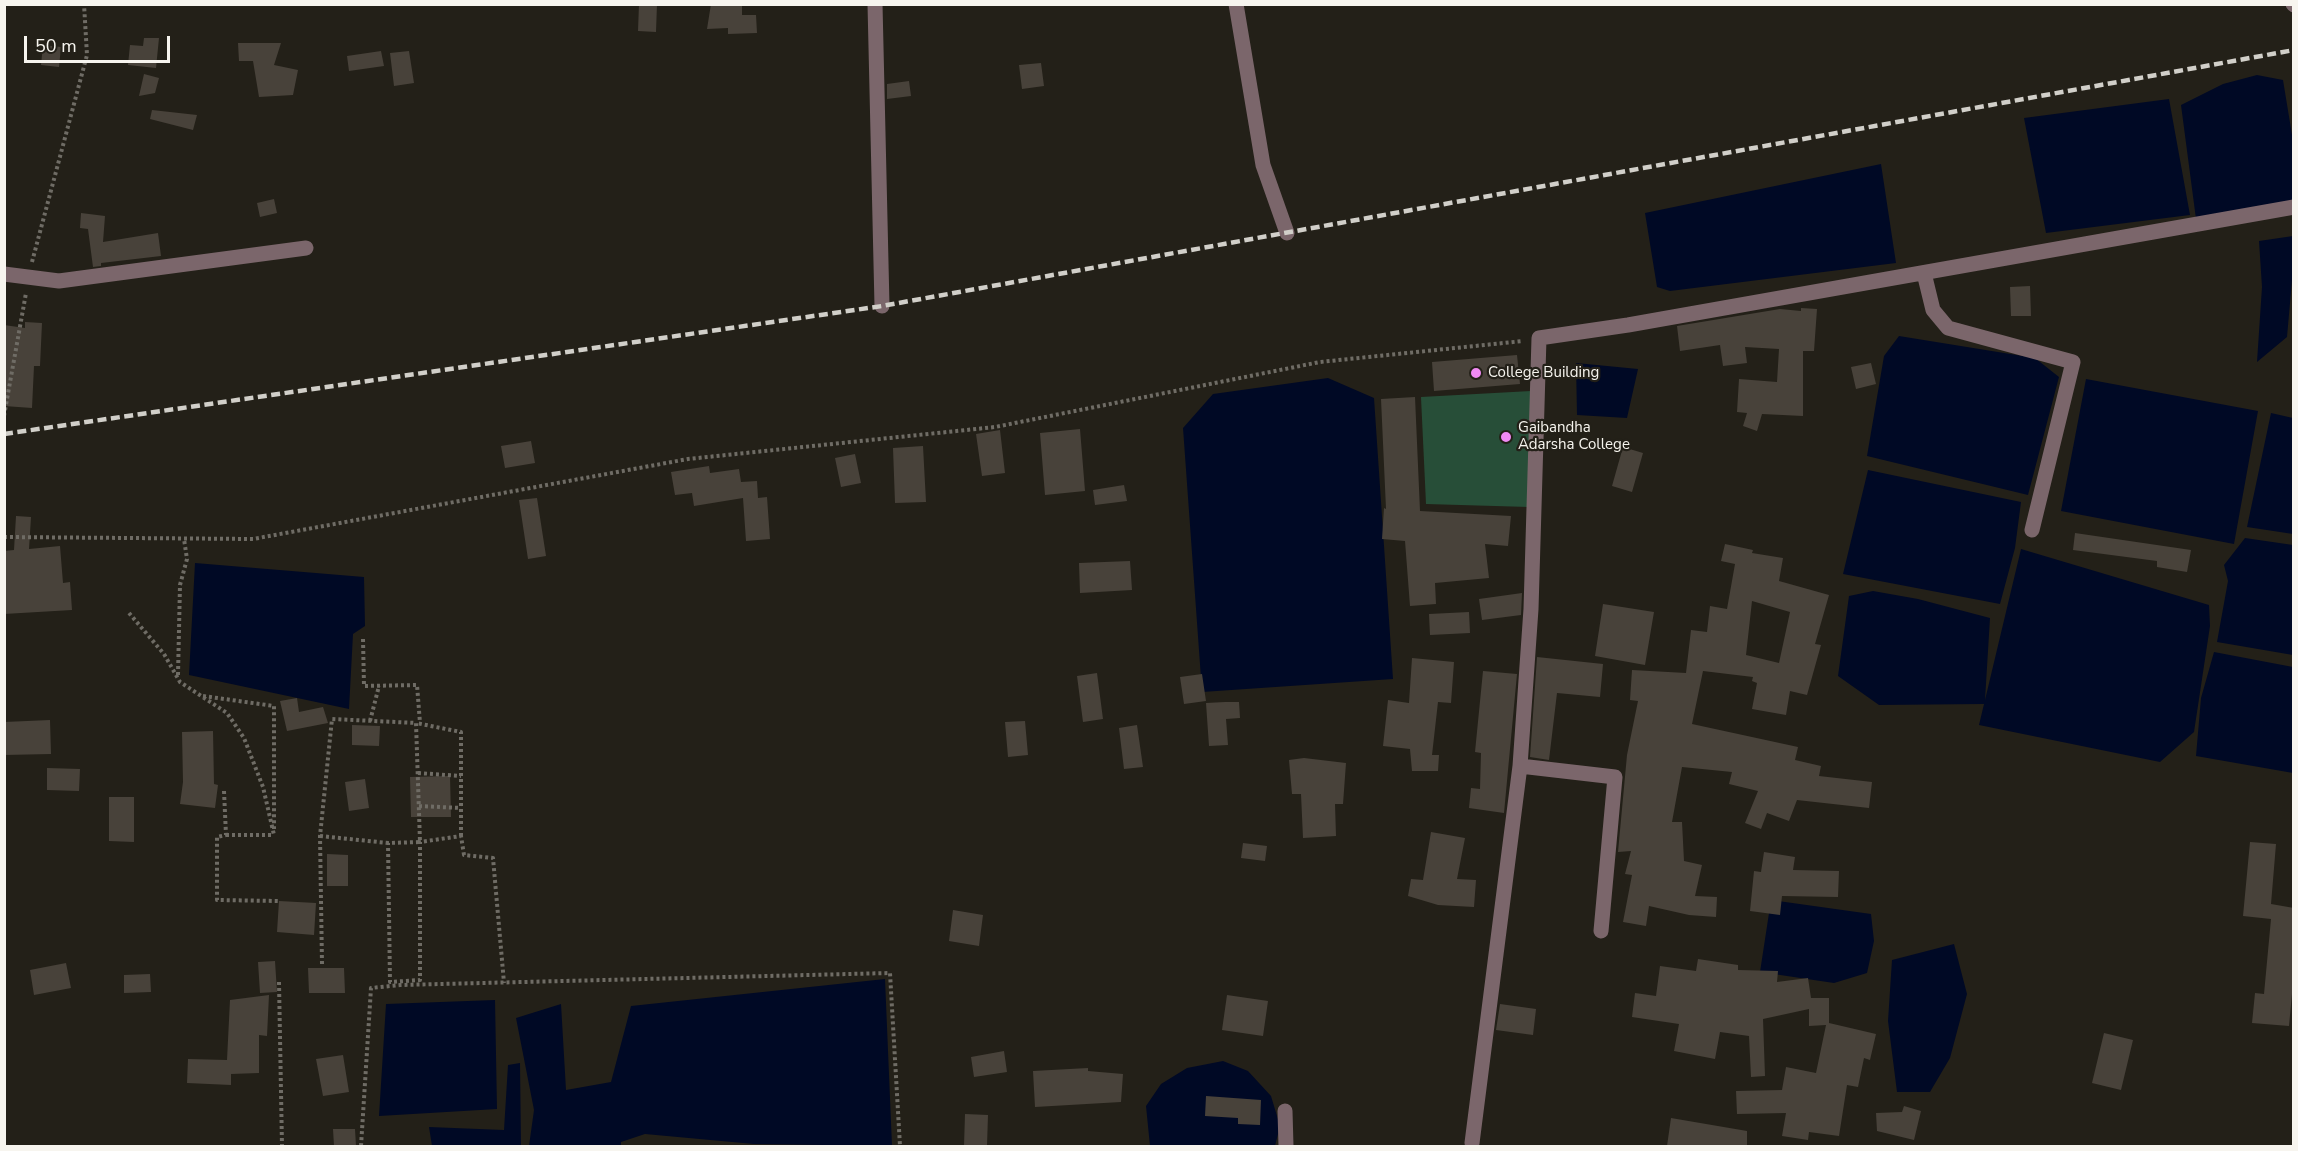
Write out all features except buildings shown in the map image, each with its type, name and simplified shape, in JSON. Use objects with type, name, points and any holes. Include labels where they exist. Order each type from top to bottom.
[{"type":"street","points":[[875,4],[882,306]]},
{"type":"street","points":[[1236,4],[1263,165],[1287,233]]},
{"type":"street","points":[[1472,1143],[1520,766],[1531,609],[1539,338],[1628,325],[2294,207]]},
{"type":"street","points":[[4,274],[59,281],[306,248]]},
{"type":"street","points":[[1923,273],[1933,310],[1948,328],[2073,362],[2032,530]]},
{"type":"street","points":[[1520,766],[1615,777],[1601,931]]},
{"type":"street","points":[[1285,1111],[1286,1146]]},
{"type":"path","points":[[4,416],[28,278],[87,55],[84,4]]},
{"type":"path","points":[[4,537],[253,539],[688,459],[995,427],[1320,362],[1517,343],[1539,338]]},
{"type":"path","points":[[178,677],[180,585],[187,559],[184,539]]},
{"type":"path","points":[[129,613],[164,654],[178,677],[200,696],[227,713],[244,738],[263,787],[274,835]]},
{"type":"path","points":[[363,639],[364,686],[417,685],[420,980],[390,982],[388,843]]},
{"type":"path","points":[[370,721],[379,686]]},
{"type":"path","points":[[200,696],[274,706],[274,835]]},
{"type":"path","points":[[322,964],[320,836],[332,719],[418,723],[461,732],[461,836],[464,855],[493,858],[504,982]]},
{"type":"path","points":[[418,773],[461,776]]},
{"type":"path","points":[[224,791],[226,835]]},
{"type":"path","points":[[419,806],[461,808]]},
{"type":"path","points":[[274,835],[217,837],[217,900],[279,901]]},
{"type":"path","points":[[320,836],[388,843],[420,842],[461,836]]},
{"type":"path","points":[[361,1146],[371,988],[504,982],[890,973],[900,1146]]},
{"type":"path","points":[[279,982],[282,1146]]},
{"type":"green space","points":[[1531,391],[1529,507],[1426,504],[1421,397]]},
{"type":"water","points":[[2257,75],[2283,80],[2293,141],[2293,208],[2196,219],[2181,105],[2223,84]]},
{"type":"water","points":[[2169,99],[2190,215],[2046,233],[2024,118]]},
{"type":"water","points":[[1881,164],[1896,263],[1670,291],[1657,287],[1645,213]]},
{"type":"water","points":[[2293,236],[2293,269],[2287,337],[2257,362],[2262,287],[2259,241]]},
{"type":"water","points":[[1899,336],[2035,358],[2059,377],[2028,495],[1867,456],[1884,356]]},
{"type":"water","points":[[1576,363],[1638,369],[1627,418],[1577,415]]},
{"type":"water","points":[[1328,378],[1374,398],[1393,679],[1202,692],[1183,428],[1213,394]]},
{"type":"water","points":[[2086,379],[2258,411],[2234,544],[2061,511]]},
{"type":"water","points":[[2271,413],[2293,418],[2293,534],[2247,527]]},
{"type":"water","points":[[1868,470],[2021,502],[2015,548],[2000,604],[1843,574]]},
{"type":"water","points":[[2245,538],[2293,545],[2293,655],[2217,642],[2228,581],[2224,565]]},
{"type":"water","points":[[2021,549],[2209,605],[2210,626],[2194,732],[2160,762],[1979,725],[1984,704],[1879,705],[1838,676],[1849,596],[1873,591],[1918,599],[1990,618],[1985,700]]},
{"type":"water","points":[[195,563],[364,577],[365,626],[353,634],[349,709],[189,675]]},
{"type":"water","points":[[2214,652],[2293,667],[2293,773],[2196,756],[2201,698]]},
{"type":"water","points":[[1771,900],[1871,914],[1874,941],[1867,973],[1834,983],[1760,972]]},
{"type":"water","points":[[1954,944],[1967,994],[1950,1058],[1930,1092],[1897,1092],[1888,1021],[1892,960]]},
{"type":"water","points":[[885,979],[892,1146],[754,1144],[645,1134],[621,1142],[621,1146],[529,1146],[534,1110],[516,1018],[561,1004],[566,1090],[611,1082],[631,1006]]},
{"type":"water","points":[[495,1000],[497,1109],[379,1116],[386,1004]]},
{"type":"water","points":[[1223,1061],[1248,1071],[1271,1096],[1280,1126],[1275,1146],[1150,1146],[1146,1106],[1161,1084],[1187,1068]]},
{"type":"water","points":[[520,1063],[521,1146],[432,1146],[429,1127],[504,1130],[508,1065]]},
{"type":"railway","points":[[4,434],[882,306],[2294,50]]},
{"type":"place","name":"College Building","points":[[1476,373]]},
{"type":"place","name":"Gaibandha Adarsha College","points":[[1506,437]]}]
